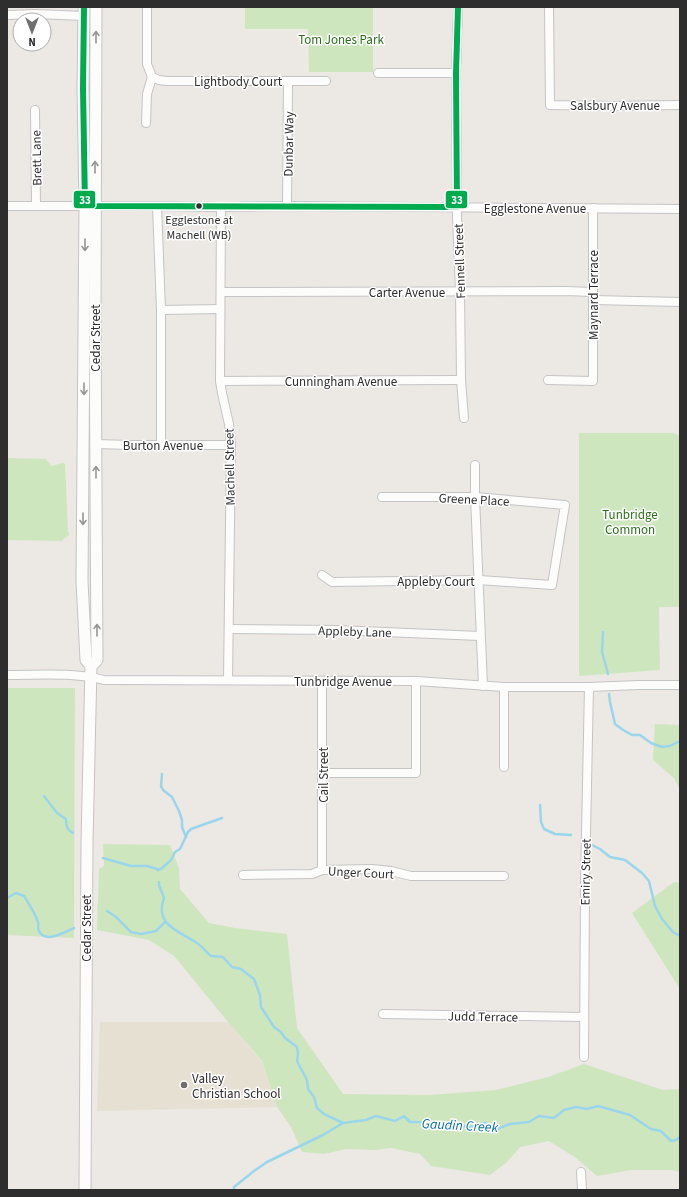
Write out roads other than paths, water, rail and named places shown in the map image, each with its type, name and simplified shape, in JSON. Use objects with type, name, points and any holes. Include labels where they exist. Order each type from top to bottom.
[{"type":"main road","name":"Cedar Street","points":[[85,1190],[87,850],[91,671],[86,660],[82,581],[96,7]]},
{"type":"main road","name":"Cedar Street","points":[[84,12],[83,88],[90,206],[96,444],[98,660],[91,671]]},
{"type":"street","points":[[146,123],[147,94],[152,76],[147,64],[147,7]]},
{"type":"street","name":"Fennell Street","points":[[458,7],[456,73],[457,207],[461,380],[464,418]]},
{"type":"street","name":"Salsbury Avenue","points":[[550,7],[550,105],[680,105]]},
{"type":"street","points":[[7,15],[84,12]]},
{"type":"street","points":[[378,73],[456,73]]},
{"type":"street","name":"Lightbody Court","points":[[152,76],[159,80],[167,81],[326,81]]},
{"type":"street","name":"Dunbar Way","points":[[287,206],[288,82]]},
{"type":"street","name":"Brett Lane","points":[[35,110],[36,206]]},
{"type":"street","name":"Egglestone Avenue","points":[[7,206],[287,206],[680,209]]},
{"type":"street","points":[[157,206],[161,310],[161,445]]},
{"type":"street","name":"Machell Street","points":[[221,207],[220,381],[229,424],[231,445],[228,680]]},
{"type":"street","name":"Maynard Terrace","points":[[548,380],[592,381],[593,208]]},
{"type":"street","name":"Carter Avenue","points":[[221,292],[566,291],[593,296],[680,302]]},
{"type":"street","points":[[161,310],[220,309]]},
{"type":"street","name":"Cunningham Avenue","points":[[220,381],[461,380]]},
{"type":"street","name":"Burton Avenue","points":[[96,444],[231,445]]},
{"type":"street","points":[[475,465],[483,686]]},
{"type":"street","name":"Greene Place","points":[[382,496],[475,497],[565,505],[552,585]]},
{"type":"street","name":"Appleby Court","points":[[322,575],[332,582],[478,580],[552,585]]},
{"type":"street","name":"Appleby Lane","points":[[229,629],[337,630],[480,636]]},
{"type":"street","name":"Tunbridge Avenue","points":[[7,675],[75,675],[91,671],[104,680],[416,681],[504,687],[680,685]]},
{"type":"street","name":"Cail Street","points":[[322,681],[322,870]]},
{"type":"street","points":[[323,773],[416,773],[416,681]]},
{"type":"street","points":[[504,687],[504,767]]},
{"type":"street","name":"Emiry Street","points":[[584,1057],[589,687]]},
{"type":"street","name":"Unger Court","points":[[243,875],[312,874],[322,870],[372,869],[391,871],[411,876],[504,876]]},
{"type":"street","name":"Judd Terrace","points":[[383,1014],[584,1017]]},
{"type":"street","points":[[582,1172],[582,1190]]},
{"type":"waterway","points":[[603,632],[602,652],[608,674]]},
{"type":"waterway","points":[[609,694],[615,724],[623,730],[632,735],[640,735],[651,743],[662,747],[670,746],[680,741]]},
{"type":"waterway","points":[[162,774],[161,786],[163,790],[172,797],[179,811],[182,820],[182,827],[186,837]]},
{"type":"waterway","points":[[44,796],[57,813],[66,819],[67,828],[73,833]]},
{"type":"waterway","points":[[540,805],[541,822],[544,829],[555,834],[571,835]]},
{"type":"waterway","points":[[158,870],[171,860],[175,852],[180,849],[191,829],[222,818]]},
{"type":"waterway","points":[[592,845],[610,857],[625,860],[642,873],[649,881],[655,906],[662,919],[673,932],[680,936]]},
{"type":"waterway","points":[[103,858],[131,866],[147,866],[158,870]]},
{"type":"waterway","name":"Gaudin Creek","points":[[159,882],[164,898],[162,915],[165,921],[176,931],[199,944],[211,956],[223,957],[232,967],[241,969],[254,979],[260,995],[261,1007],[274,1027],[297,1047],[297,1061],[307,1080],[308,1089],[314,1097],[317,1108],[324,1114],[343,1123],[366,1120],[376,1116],[395,1121],[404,1116],[410,1122],[442,1126],[454,1124],[469,1127],[485,1123],[497,1129],[510,1124],[529,1122],[539,1116],[554,1118],[564,1110],[576,1107],[587,1109],[598,1106],[630,1115],[651,1129],[661,1131],[671,1141],[680,1137]]},
{"type":"waterway","points":[[7,898],[16,893],[24,896],[37,919],[39,931],[46,937],[55,936],[74,928]]},
{"type":"waterway","points":[[107,911],[116,917],[131,932],[141,934],[156,931],[165,922]]},
{"type":"waterway","points":[[234,1190],[234,1187],[267,1162],[323,1135],[343,1123]]},
{"type":"place","name":"Egglestone at Machell (WB)","points":[[199,206]]},
{"type":"place","name":"Valley Christian School","points":[[184,1085]]},
{"type":"park label","name":"Tom Jones Park","points":[[341,39]]},
{"type":"park label","name":"Tunbridge Common","points":[[630,522]]}]
